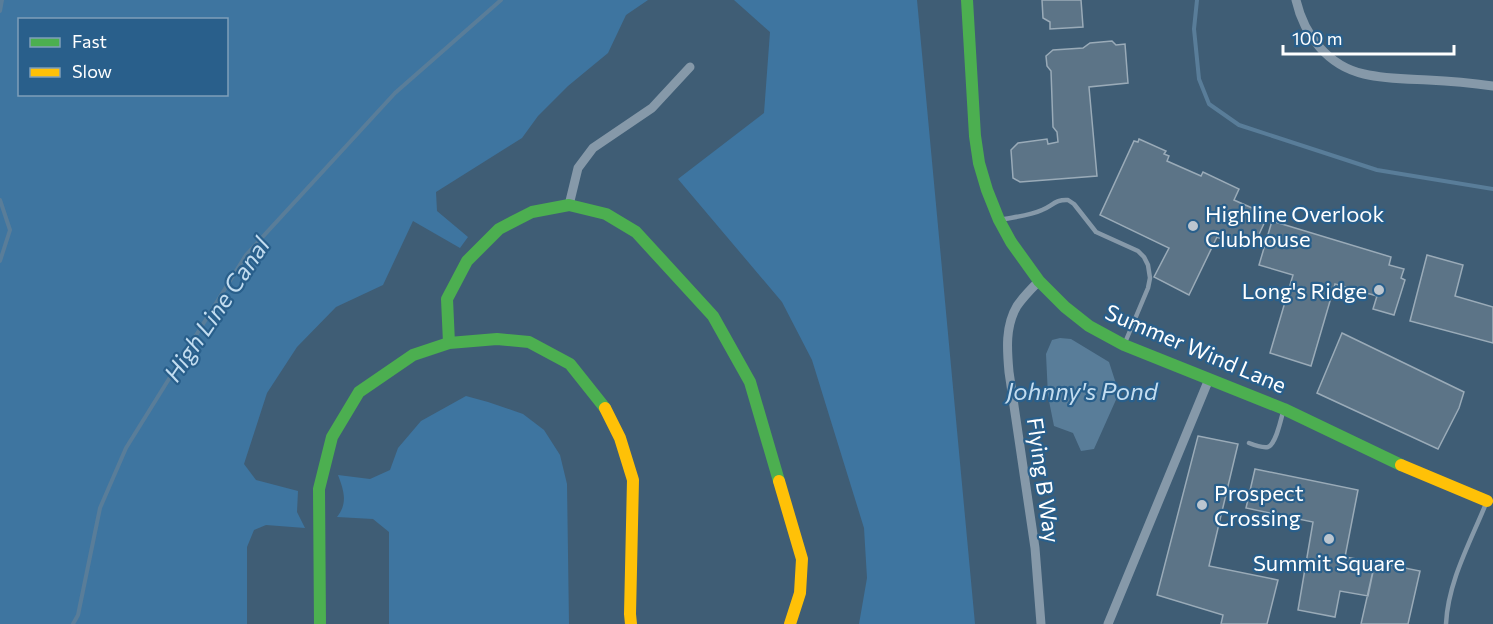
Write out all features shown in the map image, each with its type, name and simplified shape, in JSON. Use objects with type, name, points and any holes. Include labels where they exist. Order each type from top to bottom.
[{"type":"street","name":"Summer Wind Lane","points":[[967,0],[975,136],[979,163],[987,190],[1011,242],[1039,281],[1065,307],[1089,326],[1124,345],[1284,409],[1385,458],[1486,501]]},
{"type":"street","points":[[1296,0],[1304,25],[1318,46],[1346,67],[1363,74],[1385,78],[1493,86]]},
{"type":"street","points":[[568,205],[578,168],[593,148],[652,108],[690,67]]},
{"type":"street","points":[[449,343],[447,299],[467,261],[499,229],[532,212],[568,205],[606,214],[636,232],[713,316],[750,382],[802,559],[800,592],[789,624]]},
{"type":"street","name":"Flying B Way","points":[[1039,281],[1015,309],[1009,330],[1007,350],[1035,548],[1041,624]]},
{"type":"street","points":[[320,624],[319,489],[332,436],[359,393],[413,355],[449,343],[497,339],[529,342],[570,364],[604,406],[620,438],[633,480],[630,614],[632,624]]},
{"type":"street","points":[[1108,624],[1209,379]]},
{"type":"lane","points":[[999,220],[1031,214],[1055,202],[1068,200],[1074,204],[1096,232],[1138,251],[1144,257],[1150,278],[1144,300],[1124,345]]},
{"type":"lane","points":[[1249,443],[1268,447],[1272,445],[1284,409]]},
{"type":"lane","points":[[1446,624],[1451,591],[1486,501]]},
{"type":"shaded area","points":[[0,0],[648,0],[626,15],[608,53],[568,86],[538,116],[522,138],[436,192],[437,211],[468,237],[460,248],[413,221],[383,285],[336,307],[297,347],[267,393],[244,464],[256,480],[298,491],[297,512],[305,528],[266,525],[254,530],[247,547],[247,624],[0,624]]},
{"type":"shaded area","points":[[734,0],[917,0],[975,624],[859,624],[867,578],[864,528],[812,360],[782,302],[678,179],[764,113],[770,32]]},
{"type":"shaded area","points":[[466,396],[523,414],[544,430],[560,455],[567,484],[569,624],[389,624],[389,532],[373,519],[337,517],[344,502],[338,475],[370,479],[390,470],[398,448],[421,421]]},
{"type":"water","name":"Johnny's Pond","points":[[1071,339],[1109,362],[1119,393],[1094,449],[1081,451],[1073,433],[1054,426],[1048,396],[1046,354],[1052,340]]},
{"type":"building","points":[[1042,0],[1081,0],[1083,27],[1050,29],[1050,22],[1043,18]]},
{"type":"building","points":[[1112,41],[1116,45],[1125,44],[1128,83],[1089,87],[1097,176],[1020,182],[1013,178],[1011,150],[1018,143],[1047,139],[1048,144],[1058,142],[1057,132],[1053,127],[1051,71],[1047,66],[1046,56],[1053,50],[1083,48],[1090,43]]},
{"type":"building","name":"Highline Overlook Clubhouse","points":[[1139,139],[1166,151],[1164,154],[1169,156],[1167,161],[1201,176],[1203,172],[1239,189],[1234,200],[1268,215],[1255,243],[1244,238],[1240,247],[1217,237],[1189,295],[1154,277],[1169,248],[1100,215],[1134,141],[1138,142]]},
{"type":"building","name":"Long's Ridge","points":[[1272,221],[1391,257],[1389,265],[1404,269],[1401,278],[1405,280],[1394,315],[1373,309],[1377,296],[1335,284],[1311,366],[1270,353],[1293,275],[1259,265]]},
{"type":"building","points":[[1427,255],[1463,265],[1455,296],[1493,307],[1493,343],[1410,321]]},
{"type":"building","points":[[1342,333],[1464,392],[1459,408],[1438,449],[1317,393]]},
{"type":"building","name":"Prospect Crossing","points":[[1198,436],[1238,444],[1209,566],[1278,580],[1267,624],[1221,624],[1223,615],[1157,595]]},
{"type":"building","name":"Summit Square","points":[[1255,469],[1358,490],[1345,557],[1375,562],[1368,596],[1340,591],[1335,617],[1298,610],[1313,522],[1246,508]]},
{"type":"building","points":[[1375,562],[1420,571],[1408,624],[1361,624]]},
{"type":"waterway","points":[[0,11],[2,0]]},
{"type":"waterway","name":"High Line Canal","points":[[73,624],[78,615],[100,508],[126,448],[246,255],[395,93],[501,0]]},
{"type":"waterway","name":"High Line Canal","points":[[1197,0],[1194,29],[1199,79],[1209,104],[1239,125],[1377,170],[1493,189]]},
{"type":"waterway","points":[[0,200],[10,230],[0,261]]},
{"type":"traffic: fast","points":[[967,0],[975,136],[979,163],[999,220],[1011,242],[1039,281],[1065,307],[1089,326],[1124,345],[1284,409],[1401,465]]},
{"type":"traffic: fast","points":[[449,343],[447,299],[467,261],[499,229],[532,212],[569,205],[606,214],[636,232],[713,316],[750,382],[779,481]]},
{"type":"traffic: fast","points":[[320,624],[319,489],[332,437],[359,392],[413,355],[449,343],[497,339],[529,342],[570,364],[605,408]]},
{"type":"traffic: slow","points":[[605,408],[620,438],[633,480],[631,624]]},
{"type":"traffic: slow","points":[[1401,465],[1487,501]]},
{"type":"traffic: slow","points":[[779,481],[802,559],[800,593],[790,624]]},
{"type":"place","name":"Highline Overlook Clubhouse","points":[[1193,226]]},
{"type":"place","name":"Long's Ridge","points":[[1379,290]]},
{"type":"place","name":"Prospect Crossing","points":[[1202,505]]},
{"type":"place","name":"Summit Square","points":[[1329,539]]}]
